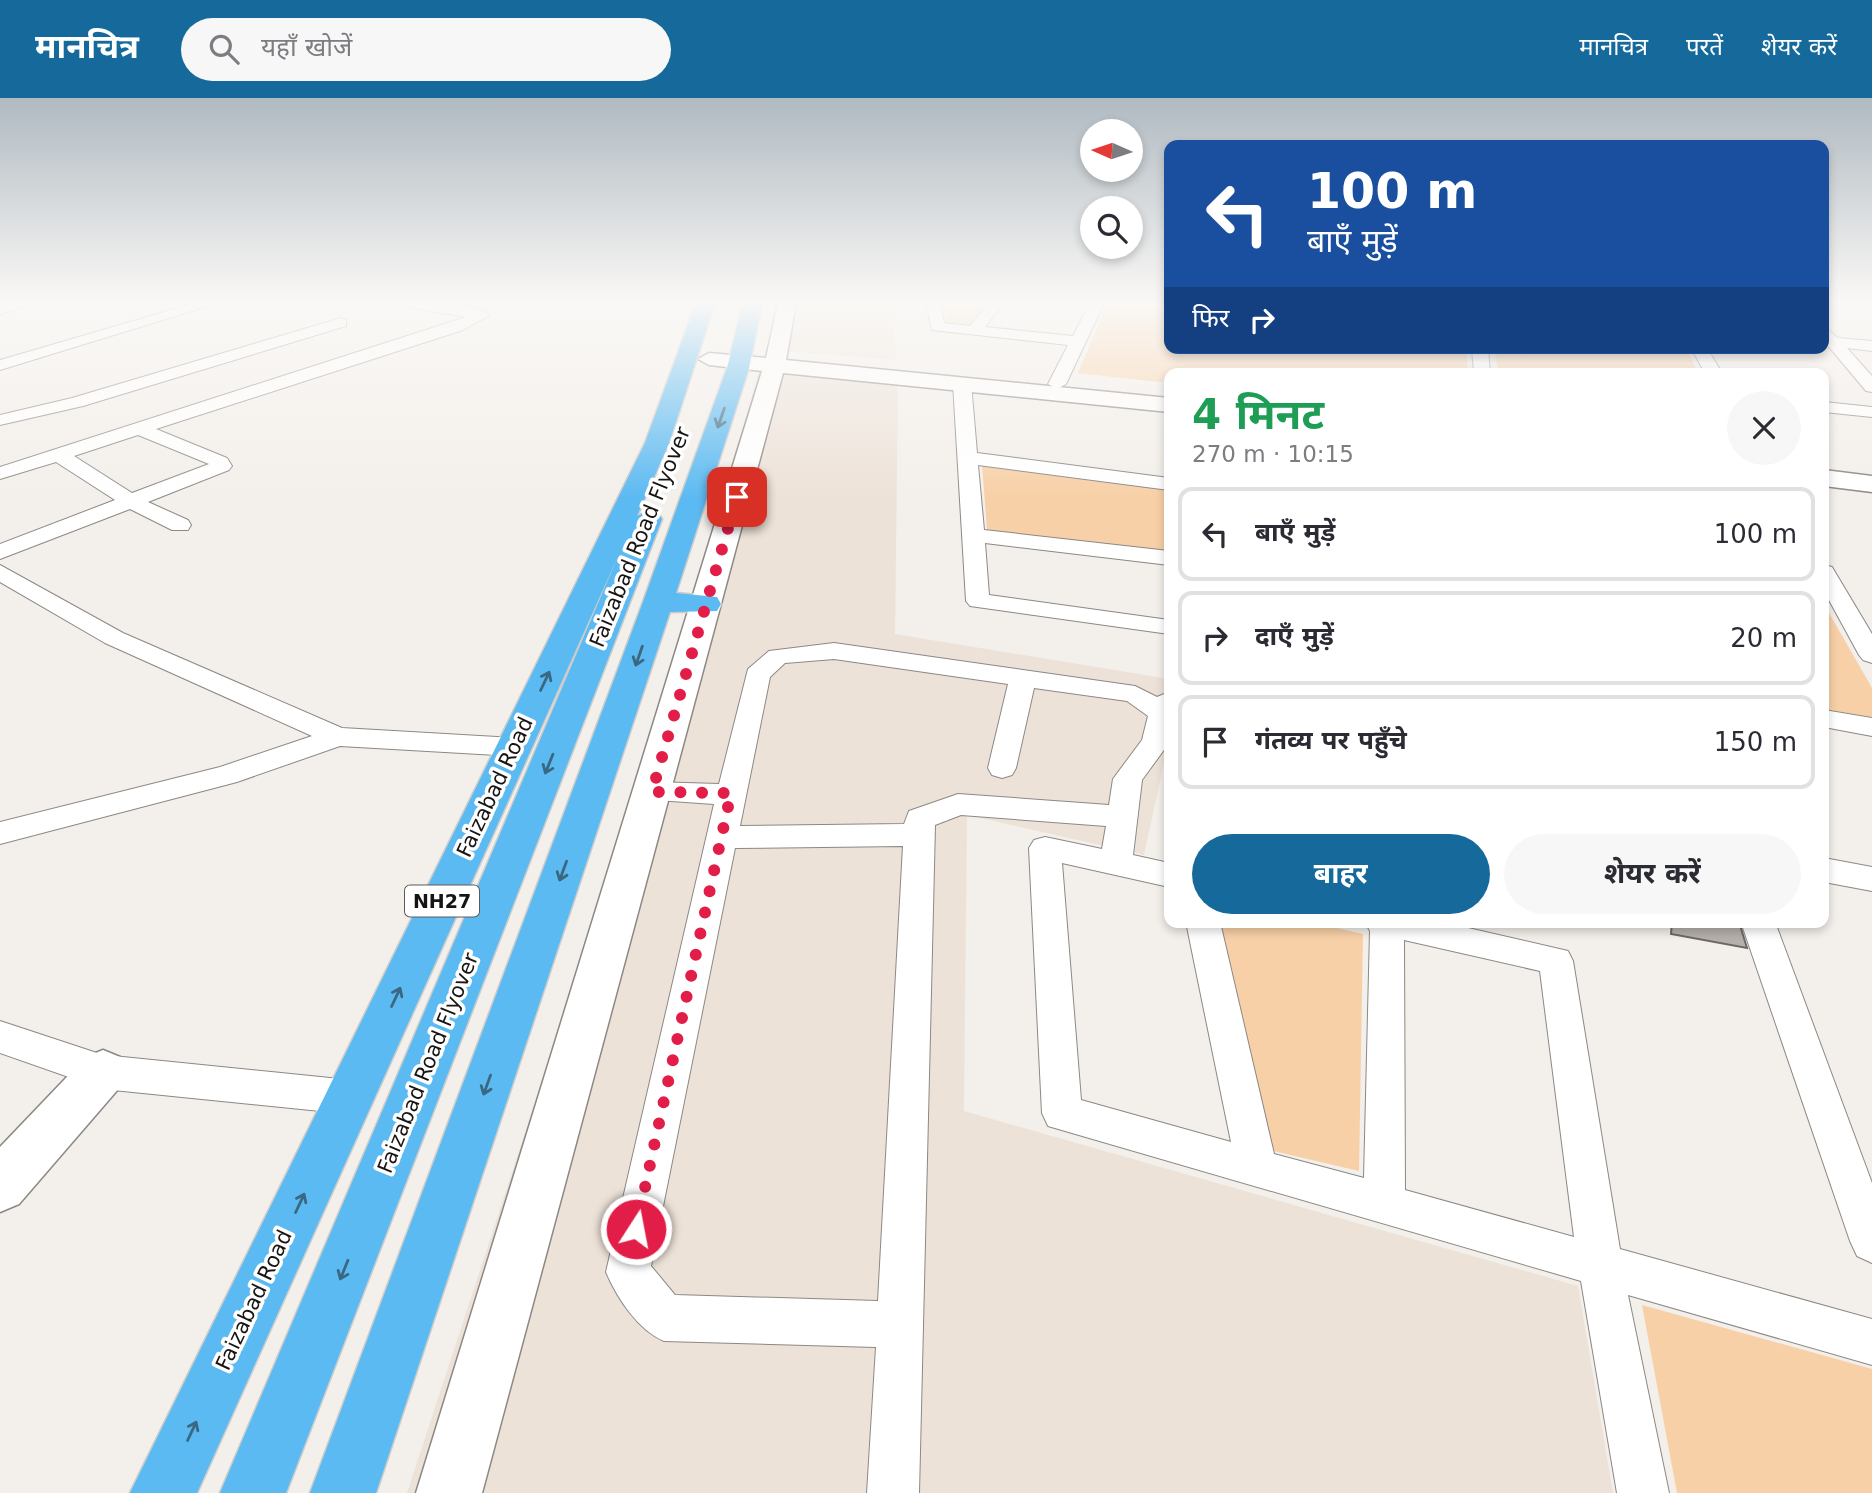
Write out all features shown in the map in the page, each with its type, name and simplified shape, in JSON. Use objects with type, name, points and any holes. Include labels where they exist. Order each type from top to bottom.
[{"type":"highway","name":"Faizabad Road","points":[[163,1493],[657,443],[717,368]]},
{"type":"highway","name":"Faizabad Road Flyover","points":[[253,1493],[723,368]]},
{"type":"highway","name":"NH27","points":[[343,1493],[658,602],[725,368]]},
{"type":"highway","points":[[658,602],[706,604]]},
{"type":"street","points":[[2,418],[77,402],[190,368]]},
{"type":"street","points":[[0,473],[329,368]]},
{"type":"street","points":[[449,1493],[706,604],[728,368]]},
{"type":"street","points":[[850,368],[1164,404]]},
{"type":"street","points":[[894,368],[1164,395]]},
{"type":"street","points":[[1056,384],[1064,368]]},
{"type":"street","points":[[1856,368],[1871,385]]},
{"type":"street","points":[[962,383],[978,601],[1164,626]]},
{"type":"street","points":[[1829,408],[1872,412]]},
{"type":"street","points":[[0,552],[222,466],[220,462],[139,429]]},
{"type":"street","points":[[59,455],[130,501],[180,525]]},
{"type":"street","points":[[967,458],[1164,483]]},
{"type":"street","points":[[1829,469],[1872,473]]},
{"type":"street","points":[[1829,479],[1872,484]]},
{"type":"street","points":[[973,535],[1164,557]]},
{"type":"street","points":[[0,572],[114,638],[338,737],[514,747]]},
{"type":"street","points":[[1829,590],[1834,607],[1872,654]]},
{"type":"street","points":[[900,1325],[664,1318],[628,1272],[757,675],[778,656],[834,650],[1135,694],[1164,724],[1128,779],[1116,864]]},
{"type":"street","points":[[1002,768],[1023,678]]},
{"type":"street","points":[[1829,720],[1872,727]]},
{"type":"street","points":[[0,832],[227,775],[338,737]]},
{"type":"street","points":[[652,792],[731,793]]},
{"type":"street","points":[[893,1493],[920,819],[958,804],[1122,817]]},
{"type":"street","points":[[722,837],[919,835]]},
{"type":"street","points":[[1164,874],[1045,848],[1062,1113],[1872,1342]]},
{"type":"street","points":[[1829,871],[1872,879]]},
{"type":"street","points":[[1204,928],[1257,1168]]},
{"type":"street","points":[[1384,1204],[1385,928]]},
{"type":"street","points":[[1408,928],[1556,961],[1600,1265],[1643,1493]]},
{"type":"street","points":[[1760,928],[1872,1241]]},
{"type":"street","points":[[0,1037],[103,1072],[350,1097]]},
{"type":"street","points":[[0,1186],[103,1072]]},
{"type":"shaded area","points":[[1080,368],[1164,368],[1164,382],[1078,373]]},
{"type":"shaded area","points":[[759,369],[898,382],[895,634],[1164,678],[1164,762],[1144,855],[967,815],[964,1111],[1578,1286],[1613,1493],[407,1493],[694,617]]},
{"type":"shaded area","points":[[982,464],[1164,488],[1164,551],[987,530]]},
{"type":"shaded area","points":[[1829,613],[1872,688],[1872,717],[1829,710]]},
{"type":"shaded area","points":[[1220,928],[1337,928],[1363,934],[1359,1171],[1269,1150]]},
{"type":"shaded area","points":[[1642,1305],[1872,1369],[1872,1493],[1677,1493]]},
{"type":"building","points":[[1672,928],[1741,928],[1747,948],[1671,934]]},
{"type":"route","points":[[636,1229],[731,793],[652,792],[737,497]]}]
